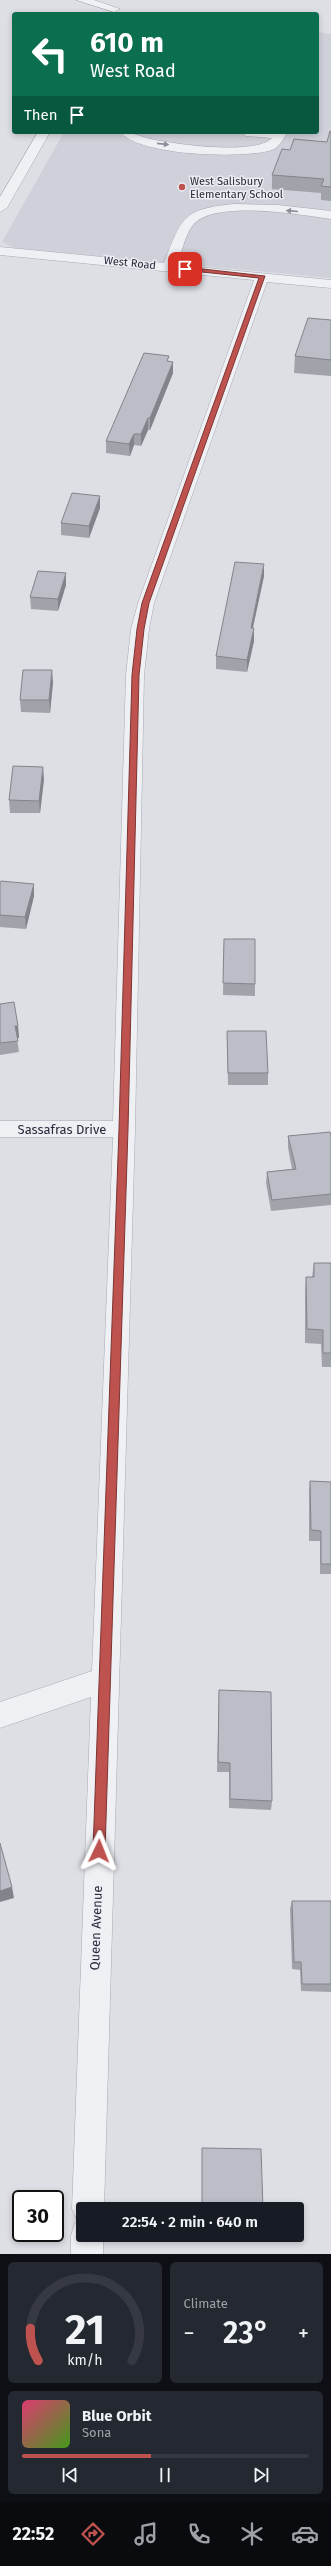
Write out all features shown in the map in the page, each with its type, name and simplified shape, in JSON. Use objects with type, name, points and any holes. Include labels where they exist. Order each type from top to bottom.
[{"type":"street","points":[[82,0],[115,8]]},
{"type":"street","points":[[0,208],[43,134]]},
{"type":"street","points":[[130,134],[137,139],[154,143],[237,151],[266,148],[276,141],[281,134]]},
{"type":"street","points":[[169,267],[189,222],[209,211],[240,207],[331,215]]},
{"type":"street","name":"West Road","points":[[0,250],[331,284]]},
{"type":"street","name":"Queen Avenue","points":[[88,2202],[104,1680],[124,1129],[135,675],[140,629],[156,573],[262,276]]},
{"type":"street","name":"Sassafras Drive","points":[[0,1129],[124,1129]]},
{"type":"street","points":[[0,1715],[104,1680]]},
{"type":"street","points":[[86,2254],[87,2242]]},
{"type":"shaded area","name":"West Salisbury Elementary School","points":[[319,32],[331,34],[331,278],[15,248],[2,242],[63,134],[319,134]]},
{"type":"building","name":"West Salisbury Elementary School","points":[[330,131],[331,187],[321,186],[324,179],[272,175],[282,149],[290,150],[294,139],[327,142]]},
{"type":"building","points":[[308,318],[331,320],[331,360],[295,356]]},
{"type":"building","points":[[144,353],[169,356],[167,361],[173,362],[150,418],[148,418],[141,434],[134,434],[129,444],[106,441]]},
{"type":"building","points":[[72,493],[100,496],[89,526],[61,523]]},
{"type":"building","points":[[235,562],[264,564],[251,628],[254,628],[247,660],[216,656]]},
{"type":"building","points":[[38,571],[66,573],[58,599],[30,597]]},
{"type":"building","points":[[23,670],[52,670],[49,700],[20,700]]},
{"type":"building","points":[[13,766],[43,767],[39,801],[9,800]]},
{"type":"building","points":[[1,881],[34,884],[25,917],[0,915]]},
{"type":"building","points":[[224,939],[255,939],[255,984],[223,983]]},
{"type":"building","points":[[14,1002],[18,1026],[15,1026],[18,1041],[0,1043],[0,1004]]},
{"type":"building","points":[[227,1031],[266,1031],[268,1073],[228,1073]]},
{"type":"building","points":[[330,1132],[331,1194],[272,1200],[267,1172],[296,1169],[288,1136]]},
{"type":"building","points":[[314,1263],[331,1263],[331,1353],[323,1353],[323,1330],[307,1329],[306,1277],[314,1277]]},
{"type":"building","points":[[310,1481],[331,1482],[331,1564],[321,1564],[321,1531],[311,1530]]},
{"type":"building","points":[[219,1690],[271,1692],[272,1801],[230,1799],[230,1763],[218,1762]]},
{"type":"building","points":[[0,1843],[12,1887],[0,1891]]},
{"type":"building","points":[[292,1901],[331,1901],[331,1984],[302,1984],[301,1962],[294,1962]]},
{"type":"building","points":[[202,2148],[261,2149],[263,2202],[202,2202]]},
{"type":"place","name":"West Salisbury Elementary School","points":[[182,187]]},
{"type":"route","points":[[99,1851],[124,1129],[135,675],[140,629],[146,603],[225,384],[262,276],[185,269]]}]
